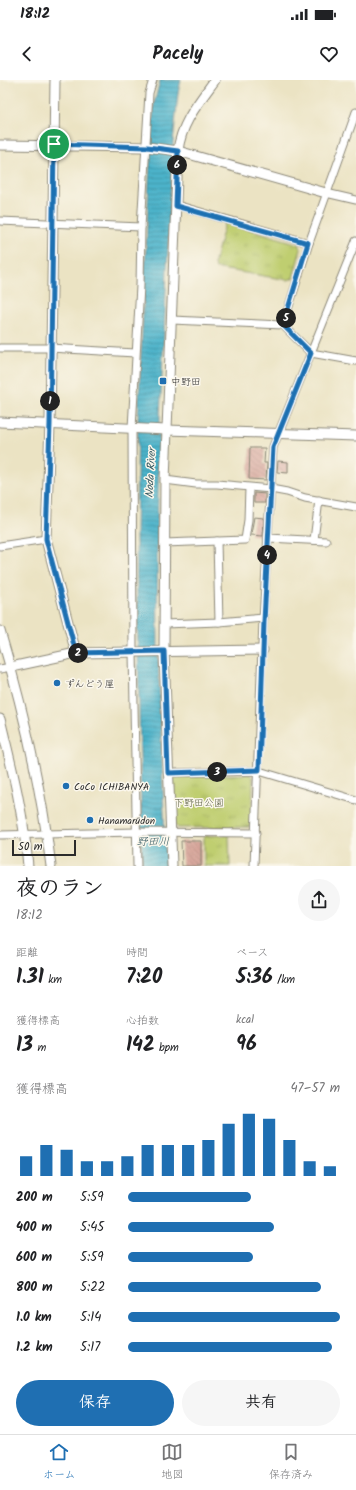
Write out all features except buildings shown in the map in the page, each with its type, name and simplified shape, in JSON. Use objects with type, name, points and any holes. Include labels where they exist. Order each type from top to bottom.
[{"type":"street","points":[[55,80],[54,223],[46,539],[76,653]]},
{"type":"street","points":[[137,866],[133,652],[132,428],[135,353],[140,286],[141,226],[147,147],[149,94],[153,80]]},
{"type":"street","points":[[172,866],[164,651],[164,543],[166,430],[172,320],[178,151],[179,138],[183,127],[215,80]]},
{"type":"street","points":[[283,325],[308,243],[356,112]]},
{"type":"street","points":[[0,145],[54,144],[147,147],[178,151],[326,193],[356,200]]},
{"type":"street","points":[[176,206],[308,243]]},
{"type":"street","points":[[0,221],[141,226]]},
{"type":"street","points":[[254,866],[264,618],[273,447],[356,241]]},
{"type":"street","points":[[172,320],[283,325],[311,353],[356,361]]},
{"type":"street","points":[[0,348],[50,348],[135,353]]},
{"type":"street","points":[[0,422],[166,430],[356,436]]},
{"type":"street","points":[[165,480],[196,484],[217,484],[270,489],[356,507]]},
{"type":"street","points":[[164,543],[245,540],[248,520],[249,488]]},
{"type":"street","points":[[314,540],[319,500]]},
{"type":"street","points":[[268,538],[326,541]]},
{"type":"street","points":[[0,546],[46,539]]},
{"type":"street","points":[[217,541],[219,622]]},
{"type":"street","points":[[164,624],[219,622],[264,618]]},
{"type":"street","points":[[0,631],[11,667],[38,783],[51,866]]},
{"type":"street","points":[[0,669],[76,653],[263,650]]},
{"type":"street","points":[[0,719],[10,757],[25,835],[28,866]]},
{"type":"street","points":[[168,773],[259,770],[356,800]]},
{"type":"street","points":[[0,835],[136,832],[256,833]]},
{"type":"green space","points":[[228,223],[299,244],[301,249],[293,278],[288,280],[215,268],[214,264],[225,224]]},
{"type":"green space","name":"下野田公園","points":[[250,774],[253,777],[252,822],[249,827],[178,828],[174,824],[172,780],[175,777]]},
{"type":"green space","points":[[229,835],[230,866],[204,866],[204,836]]},
{"type":"water","points":[[160,80],[181,80],[178,93],[173,143],[160,418],[157,537],[158,654],[166,866],[142,866],[136,537],[138,418],[151,139],[154,104]]},
{"type":"place","name":"中野田","points":[[163,381]]},
{"type":"place","name":"ずんどう屋","points":[[57,683]]},
{"type":"place","name":"CoCo ICHIBANYA","points":[[66,786]]},
{"type":"place","name":"Hanamarūdon","points":[[90,820]]},
{"type":"route","points":[[54,144],[147,147],[178,151],[176,206],[308,243],[283,325],[311,353],[273,447],[264,622],[259,770],[168,773],[164,651],[76,653],[46,539],[50,424],[54,144]]},
{"type":"water label","name":"Noda River","points":[[150,473]]},
{"type":"water label","name":"野田川","points":[[153,841]]}]
